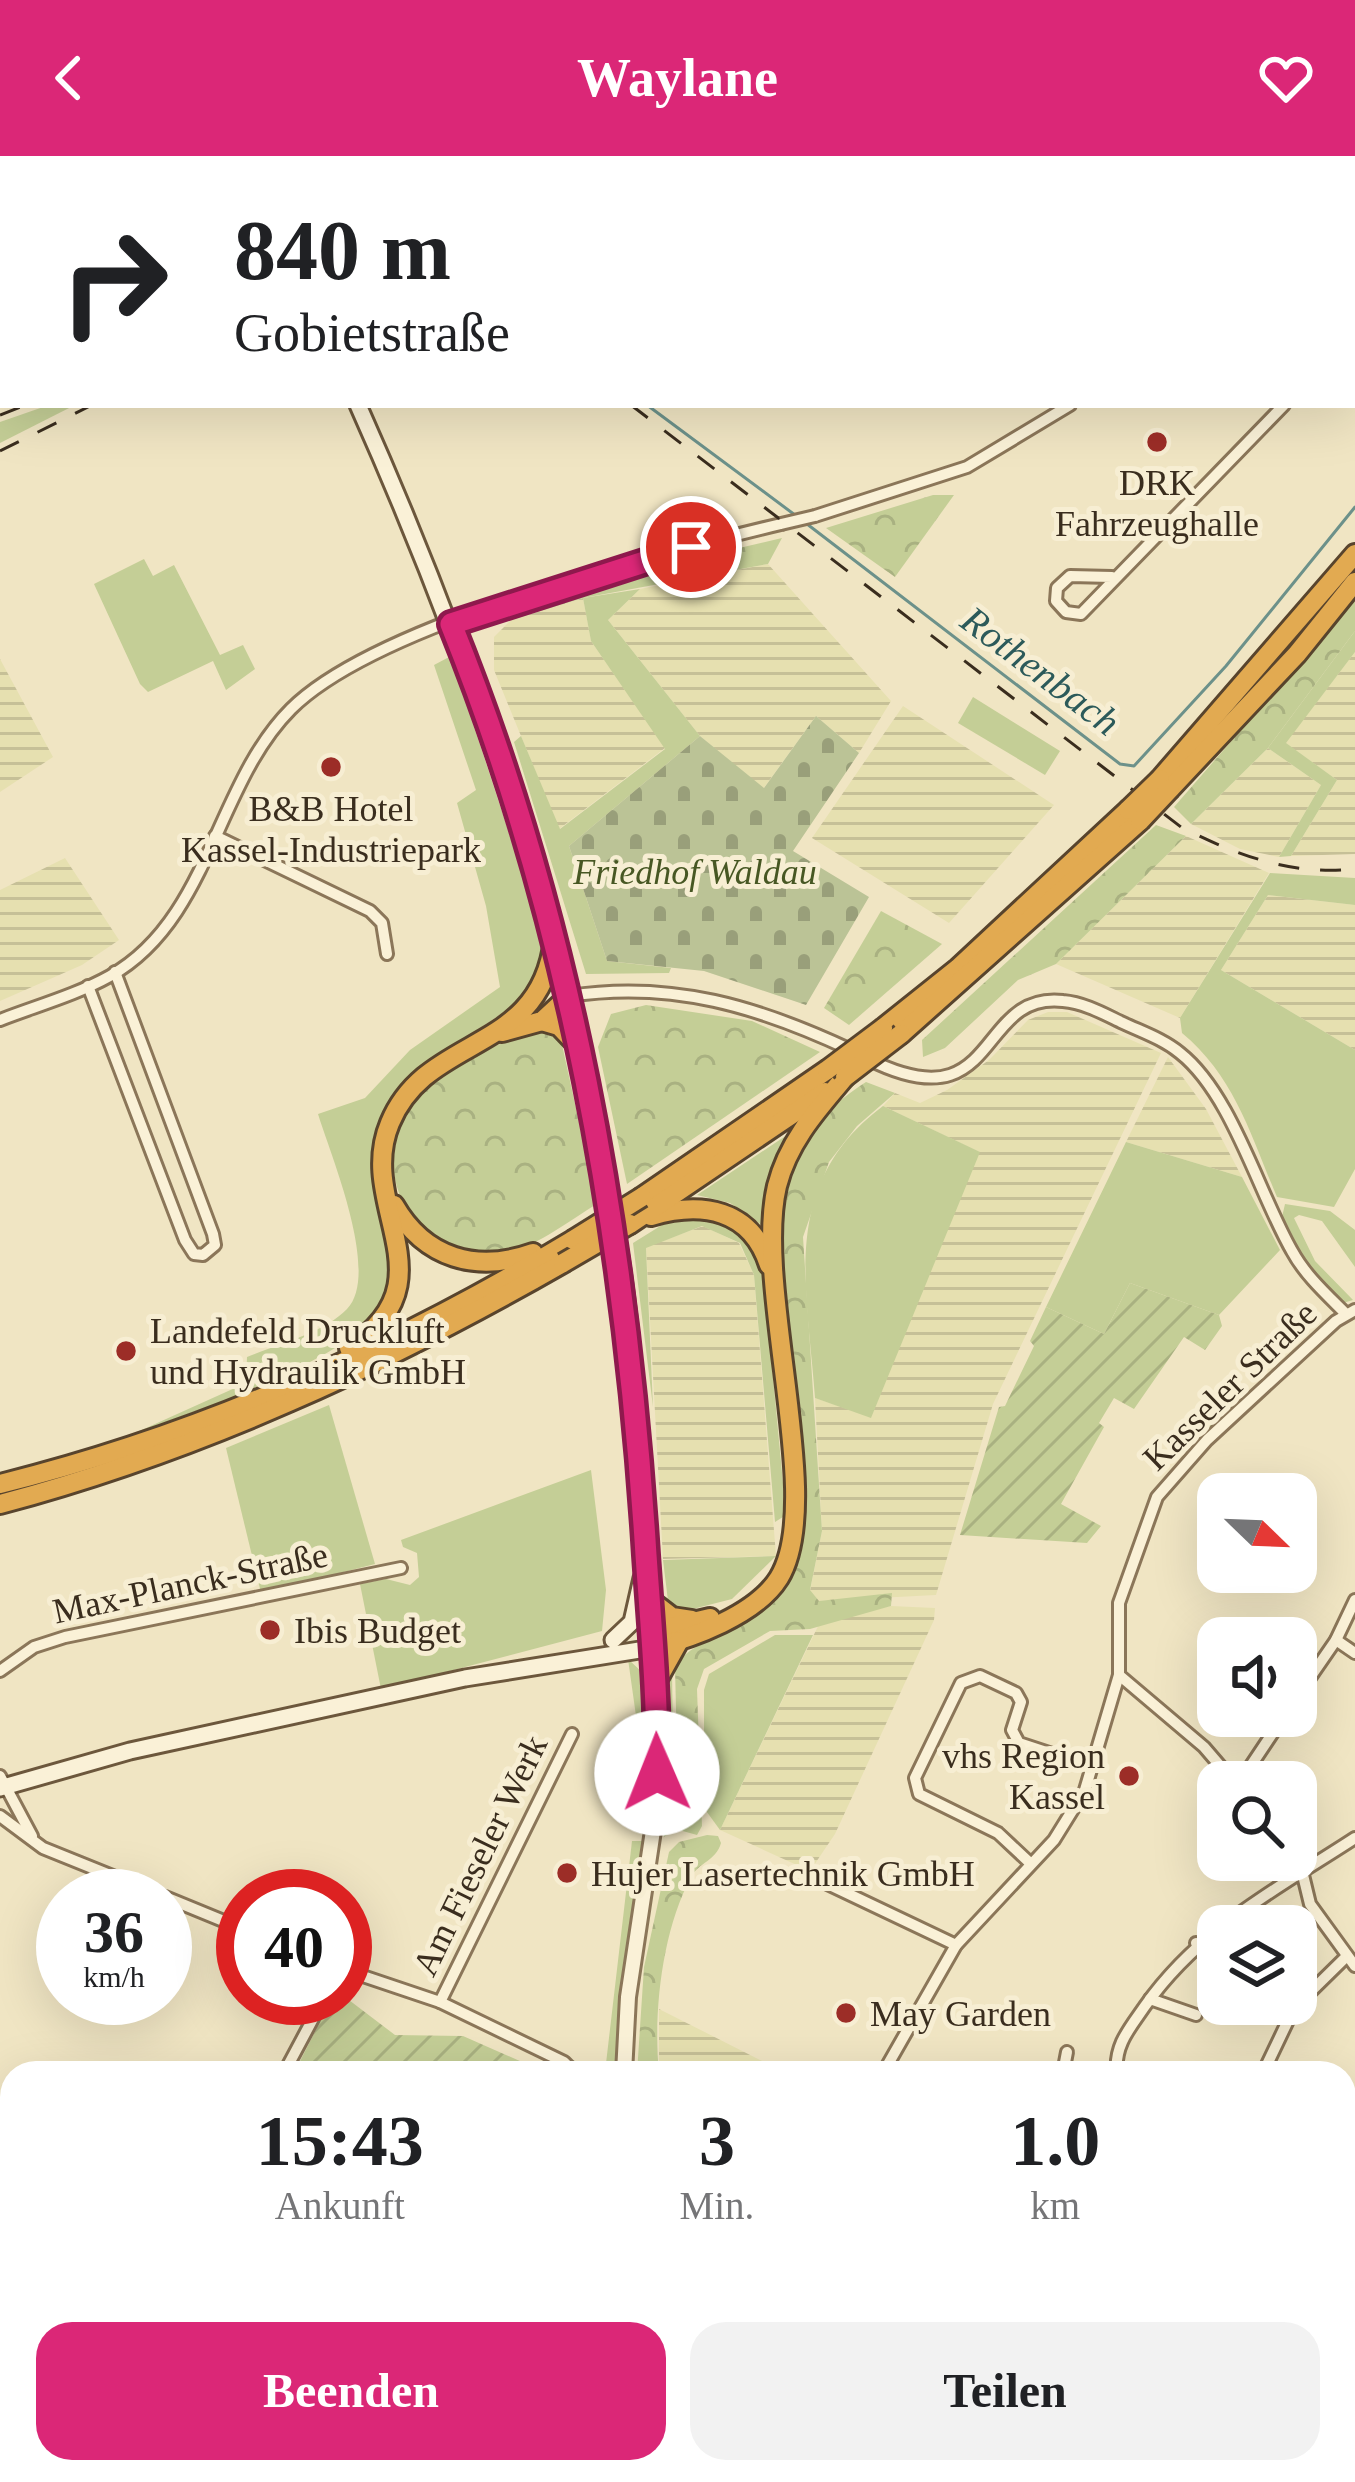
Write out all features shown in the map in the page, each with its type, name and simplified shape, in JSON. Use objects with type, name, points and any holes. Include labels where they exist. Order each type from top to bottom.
[{"type":"highway","points":[[1165,784],[1355,554]]},
{"type":"highway","points":[[0,1484],[191,1426],[271,1394],[640,1214],[892,1031],[1134,815],[1297,654],[1355,582]]},
{"type":"highway","points":[[535,1014],[554,940]]},
{"type":"highway","points":[[271,1394],[369,1335],[388,1311],[400,1269],[386,1190],[386,1132],[405,1096],[434,1069],[569,996]]},
{"type":"highway","points":[[535,1014],[559,1026],[580,1048]]},
{"type":"highway","points":[[651,1640],[679,1641],[764,1595],[793,1545],[794,1489],[772,1221],[781,1172],[836,1074]]},
{"type":"highway","points":[[386,1190],[420,1239],[459,1260],[500,1263],[564,1248]]},
{"type":"highway","points":[[0,1504],[137,1463],[292,1402],[403,1350],[564,1248],[640,1214],[692,1207],[729,1215],[757,1238],[774,1280]]},
{"type":"highway","points":[[650,1600],[672,1616],[697,1621]]},
{"type":"highway","points":[[651,1640],[697,1621],[732,1614]]},
{"type":"highway","points":[[654,1680],[679,1641]]},
{"type":"main road","points":[[1,1783],[651,1640],[620,1261],[569,996],[492,735],[451,624],[359,408]]},
{"type":"main road","points":[[617,1646],[632,1622],[646,1552]]},
{"type":"street","points":[[0,1020],[115,972],[170,918],[265,739],[309,692],[338,673],[451,624],[606,571],[815,516],[967,467],[1065,408]]},
{"type":"street","points":[[1112,577],[1070,576],[1057,588],[1055,601],[1066,612],[1082,614],[1112,577],[1281,408]]},
{"type":"street","points":[[215,836],[370,911],[382,923],[387,954]]},
{"type":"street","points":[[88,986],[188,1247],[194,1254],[211,1252],[213,1234],[115,972]]},
{"type":"street","points":[[569,996],[647,990],[726,1000],[805,1029],[899,1075],[927,1082],[968,1064],[1028,1008],[1051,1000],[1083,1005],[1168,1045],[1196,1069],[1292,1251],[1350,1312]]},
{"type":"street","name":"Kasseler Straße","points":[[891,2061],[956,1945],[1069,1819],[1092,1767],[1119,1675],[1119,1603],[1157,1497],[1207,1440],[1350,1312]]},
{"type":"street","name":"Max-Planck-Straße","points":[[0,1671],[18,1656],[65,1637],[401,1568]]},
{"type":"street","points":[[1317,1668],[1355,1600]]},
{"type":"street","points":[[625,2061],[628,1997],[656,1821],[651,1640]]},
{"type":"street","points":[[1336,1640],[1355,1653]]},
{"type":"street","points":[[617,1646],[654,1680]]},
{"type":"street","points":[[1119,1675],[1217,1761]]},
{"type":"street","points":[[1030,1863],[998,1833],[919,1794],[915,1778],[962,1683],[980,1676],[1016,1693],[1021,1702],[1012,1730],[1019,1743],[1092,1767]]},
{"type":"street","name":"Am Fieseler Werk","points":[[440,2002],[572,1734]]},
{"type":"street","points":[[1,1783],[5,1819],[57,1854],[94,1869]]},
{"type":"street","points":[[1,1783],[30,1834],[57,1854]]},
{"type":"street","points":[[1317,1862],[1355,1838]]},
{"type":"street","points":[[815,1878],[956,1945]]},
{"type":"street","points":[[1117,2061],[1118,2048],[1150,1999],[1196,1943],[1288,1881]]},
{"type":"street","points":[[1269,2061],[1294,2008],[1351,1961],[1310,1904],[1305,1881]]},
{"type":"street","name":"Am Fieseler Werk","points":[[372,1979],[440,2002],[562,2061]]},
{"type":"street","points":[[1150,1999],[1196,2014]]},
{"type":"street","points":[[290,2061],[310,2025]]},
{"type":"street","points":[[1065,2061],[1067,2052]]},
{"type":"shaded area","points":[[768,564],[891,701],[859,753],[816,716],[763,789],[700,736],[608,620],[640,589]]},
{"type":"shaded area","points":[[583,598],[591,641],[665,748],[559,829],[494,670],[494,637],[511,620]]},
{"type":"shaded area","points":[[1355,652],[1355,854],[1291,856],[1337,780],[1285,743]]},
{"type":"shaded area","points":[[0,659],[53,757],[0,792]]},
{"type":"shaded area","points":[[903,706],[1054,805],[949,923],[812,838]]},
{"type":"shaded area","points":[[1268,748],[1321,785],[1279,857],[1240,849],[1191,824]]},
{"type":"shaded area","points":[[1186,836],[1269,873],[1180,1018],[1056,964]]},
{"type":"shaded area","points":[[65,858],[119,940],[82,965],[0,1001],[0,890]]},
{"type":"shaded area","points":[[1268,895],[1355,905],[1355,1050],[1221,970]]},
{"type":"shaded area","points":[[1048,1012],[1067,1012],[1161,1053],[993,1404],[936,1595],[819,1601],[810,1591],[822,1531],[815,1398],[871,1417],[979,1152],[883,1106],[895,1093],[920,1103],[947,1090],[989,1060],[1028,1020]]},
{"type":"shaded area","points":[[1168,1057],[1206,1109],[1242,1177],[1126,1142]]},
{"type":"shaded area","points":[[703,1226],[739,1243],[754,1275],[776,1556],[663,1559],[646,1247]]},
{"type":"shaded area","points":[[891,1606],[935,1608],[934,1620],[835,1834],[810,1871],[720,1830],[820,1622]]},
{"type":"shaded area","points":[[659,2009],[762,2061],[659,2061]]},
{"type":"green space","points":[[40,408],[69,408],[0,443],[0,422]]},
{"type":"green space","points":[[933,495],[954,495],[895,577],[826,528]]},
{"type":"green space","points":[[782,538],[768,564],[583,598],[511,620],[511,615],[653,568]]},
{"type":"green space","points":[[144,559],[153,576],[174,565],[220,655],[243,645],[255,669],[226,690],[213,661],[148,692],[94,584]]},
{"type":"green space","points":[[640,589],[608,620],[700,736],[569,846],[607,961],[671,968],[669,973],[586,974],[514,742],[521,736],[560,829],[665,749],[591,641],[583,598]]},
{"type":"green space","points":[[1355,599],[1355,631],[1268,748],[1191,824],[1174,807]]},
{"type":"green space","points":[[1355,631],[1355,652],[1286,743],[1337,780],[1291,856],[1279,857],[1321,785],[1268,748]]},
{"type":"green space","points":[[451,656],[546,946],[538,978],[513,1005],[408,1081],[388,1109],[382,1144],[392,1277],[385,1303],[369,1323],[343,1343],[272,1380],[135,1433],[246,1383],[247,1357],[313,1331],[347,1309],[356,1292],[359,1270],[356,1243],[318,1114],[365,1098],[410,1050],[500,987],[486,906],[457,803],[476,790],[434,665]]},
{"type":"green space","points":[[973,697],[1060,751],[1045,775],[958,723]]},
{"type":"green space","name":"Friedhof Waldau","points":[[816,716],[859,753],[793,851],[869,897],[806,1005],[704,971],[607,961],[569,846],[700,736],[764,788]]},
{"type":"green space","points":[[1156,825],[1186,836],[1056,964],[1018,980],[945,1048],[923,1057],[922,1040]]},
{"type":"green space","points":[[1270,873],[1355,878],[1355,905],[1268,895],[1221,970],[1355,1050],[1355,1169],[1334,1207],[1277,1197],[1228,1088],[1182,1033],[1180,1018]]},
{"type":"green space","points":[[881,911],[942,944],[849,1025],[824,1008]]},
{"type":"green space","points":[[646,1005],[752,1021],[820,1052],[627,1184],[598,1047],[611,1014]]},
{"type":"green space","points":[[548,1031],[561,1040],[597,1204],[518,1250],[490,1256],[454,1248],[416,1220],[398,1190],[393,1163],[396,1135],[406,1111],[423,1090],[470,1057]]},
{"type":"green space","points":[[866,1082],[895,1093],[857,1126],[829,1162],[803,1237],[822,1531],[810,1590],[819,1601],[892,1593],[891,1606],[810,1629],[770,1631],[704,1669],[697,1689],[702,1826],[697,1835],[679,1830],[675,1668],[690,1650],[764,1606],[795,1561],[804,1520],[781,1283],[784,1193],[792,1162],[814,1127]]},
{"type":"green space","points":[[883,1106],[980,1152],[871,1418],[815,1398],[807,1239],[827,1169],[850,1136]]},
{"type":"green space","points":[[787,1135],[764,1191],[763,1226],[730,1203],[697,1195]]},
{"type":"green space","points":[[1126,1142],[1242,1177],[1280,1250],[1219,1315],[1130,1283],[1104,1334],[1046,1307]]},
{"type":"green space","points":[[1285,1204],[1330,1211],[1355,1230],[1355,1267],[1322,1221],[1294,1218],[1315,1261],[1353,1300],[1343,1303],[1305,1262],[1282,1217]]},
{"type":"green space","points":[[708,1215],[745,1238],[763,1271],[786,1515],[775,1522],[754,1275],[740,1243],[702,1226],[646,1248],[653,1407],[633,1243],[670,1220]]},
{"type":"green space","points":[[1130,1283],[1219,1315],[1222,1326],[1205,1350],[1184,1337],[1134,1409],[1114,1398],[1099,1423],[1104,1427],[1061,1504],[1101,1526],[1087,1543],[960,1535],[999,1407],[1005,1406],[1034,1346],[1030,1341],[1046,1307],[1104,1334]]},
{"type":"green space","points":[[1218,1391],[1236,1407],[1208,1434],[1191,1419]]},
{"type":"green space","points":[[329,1405],[375,1564],[261,1593],[226,1448]]},
{"type":"green space","points":[[591,1470],[606,1590],[602,1631],[381,1689],[360,1584],[386,1579],[410,1585],[419,1577],[417,1553],[403,1547],[401,1540]]},
{"type":"green space","points":[[776,1556],[732,1599],[681,1612],[668,1601],[663,1560]]},
{"type":"green space","points":[[775,1635],[813,1635],[720,1830],[704,1808],[704,1690],[709,1674]]},
{"type":"green space","points":[[628,1659],[644,1674],[645,1835],[644,1773]]},
{"type":"green space","points":[[672,1666],[674,1830],[664,1837],[666,1676]]},
{"type":"green space","points":[[707,1835],[718,1836],[721,1843],[691,1877],[673,1922],[659,1999],[658,2061],[638,2061],[644,1967],[669,1852],[679,1842]]},
{"type":"green space","points":[[632,1841],[644,1841],[617,2061],[606,2061]]},
{"type":"green space","points":[[372,2018],[395,2035],[463,2036],[520,2061],[300,2061],[318,2025],[372,2025]]},
{"type":"waterway","name":"Rothenbach","points":[[651,408],[795,515]]},
{"type":"waterway","name":"Rothenbach","points":[[807,524],[1120,764],[1134,766],[1226,666],[1355,507]]},
{"type":"railway","points":[[0,415],[18,408]]},
{"type":"railway","points":[[0,451],[86,408]]},
{"type":"railway","points":[[635,408],[1181,827],[1265,861],[1309,869],[1355,869]]},
{"type":"place","name":"DRK Fahrzeughalle","points":[[1157,442]]},
{"type":"place","name":"B&B Hotel Kassel-Industriepark","points":[[331,767]]},
{"type":"place","name":"Landefeld Druckluft und Hydraulik GmbH","points":[[126,1351]]},
{"type":"place","name":"Ibis Budget","points":[[270,1630]]},
{"type":"place","name":"vhs Region Kassel","points":[[1129,1776]]},
{"type":"place","name":"Hujer Lasertechnik GmbH","points":[[567,1873]]},
{"type":"place","name":"May Garden","points":[[846,2013]]},
{"type":"route","points":[[657,1773],[643,1471],[607,1180],[554,940],[492,735],[451,624],[691,547]]}]
